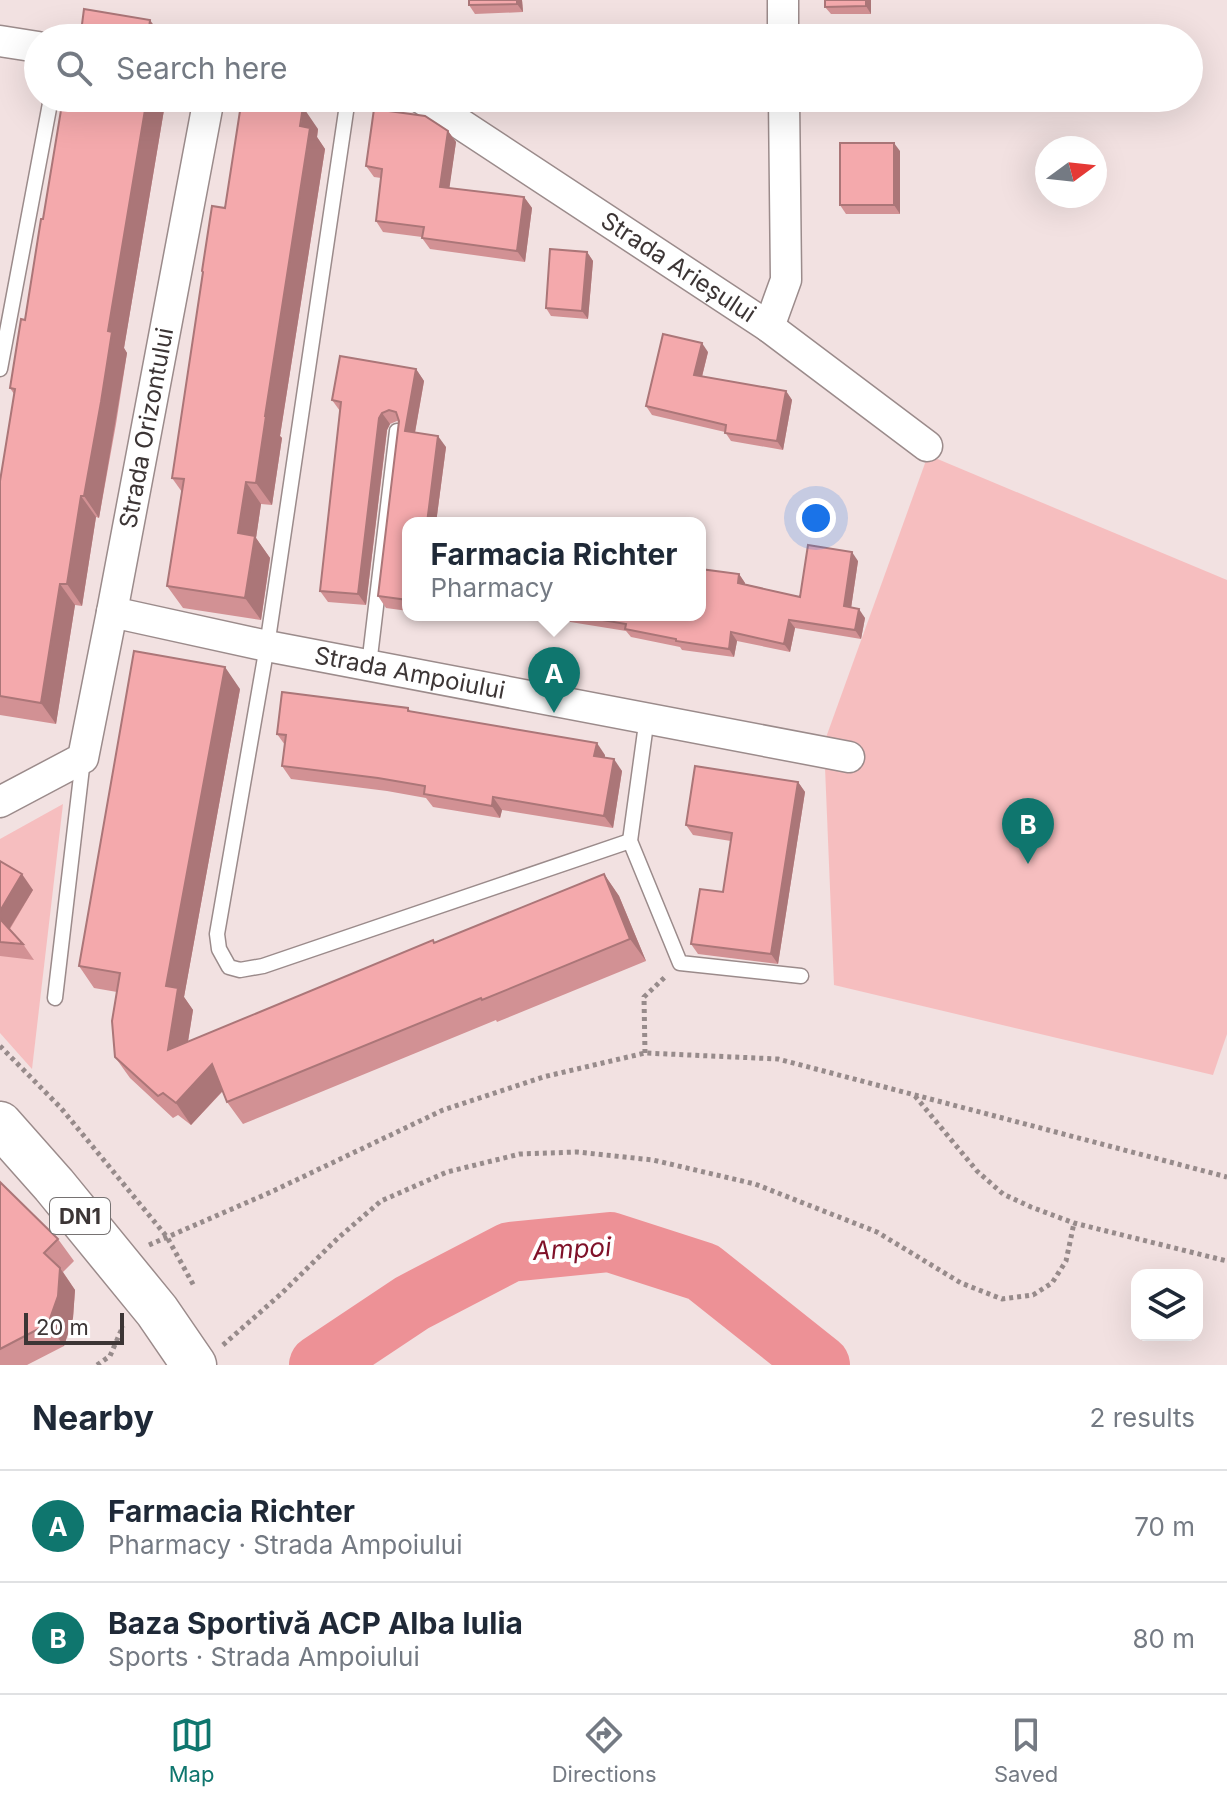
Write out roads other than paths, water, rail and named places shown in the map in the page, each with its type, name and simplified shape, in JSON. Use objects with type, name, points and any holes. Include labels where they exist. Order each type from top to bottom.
[{"type":"main road","name":"DN1","points":[[0,1124],[54,1185],[138,1321],[159,1365]]},
{"type":"main road","name":"DN1","points":[[0,1166],[138,1321],[203,1360]]},
{"type":"street","points":[[783,0],[783,24]]},
{"type":"street","points":[[0,41],[24,45]]},
{"type":"street","name":"Strada Orizontului","points":[[83,758],[206,112]]},
{"type":"street","name":"Strada Arieșului","points":[[442,112],[769,327],[927,446]]},
{"type":"street","points":[[769,327],[786,280],[784,112]]},
{"type":"street","name":"Strada Ampoiului","points":[[112,612],[267,646],[849,757]]},
{"type":"street","points":[[0,802],[83,758]]},
{"type":"lane","points":[[0,369],[48,112]]},
{"type":"lane","points":[[346,112],[267,646],[217,934],[219,949],[229,967],[240,970],[263,966],[630,841]]},
{"type":"lane","points":[[369,665],[397,431]]},
{"type":"lane","points":[[647,717],[630,841],[680,963],[801,976]]},
{"type":"lane","name":"Strada Orizontului","points":[[55,998],[83,758]]},
{"type":"waterway","name":"Ampoi","points":[[319,1365],[412,1303],[510,1252],[610,1242],[703,1272],[820,1365]]},
{"type":"place","name":"Farmacia Richter","points":[[554,713]]},
{"type":"place","name":"Baza Sportivă ACP Alba Iulia","points":[[1028,864]]}]
